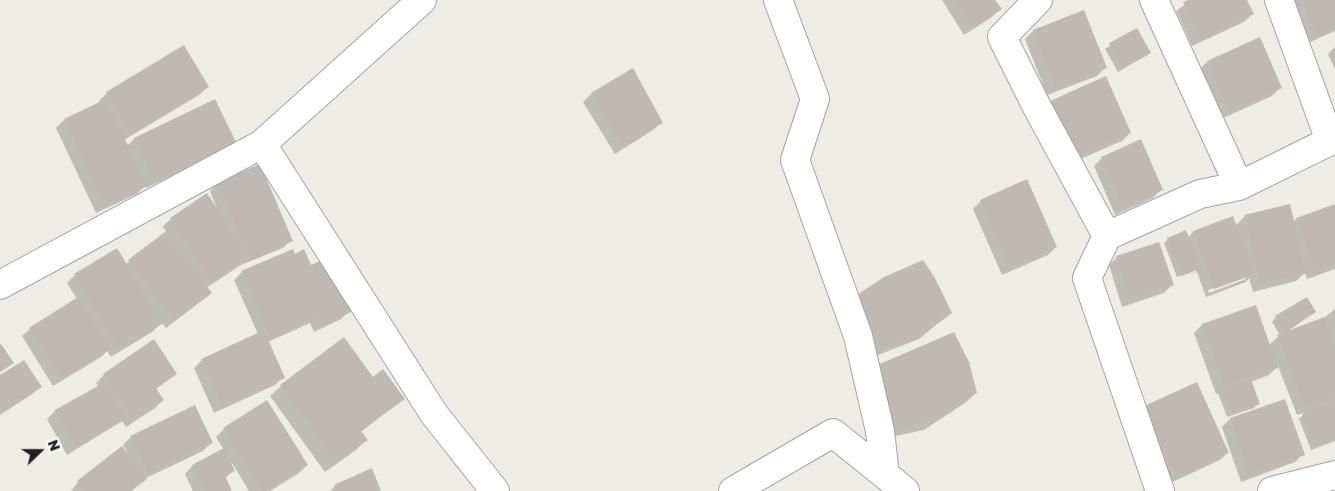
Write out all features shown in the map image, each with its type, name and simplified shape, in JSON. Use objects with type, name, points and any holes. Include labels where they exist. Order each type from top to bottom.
[{"type":"street","points":[[0,285],[262,144],[422,0]]},
{"type":"street","points":[[778,0],[815,99],[795,160],[858,336],[880,431],[895,483]]},
{"type":"street","points":[[1038,0],[1002,37],[1037,107],[1107,236]]},
{"type":"street","points":[[1154,0],[1239,186]]},
{"type":"street","points":[[1160,491],[1086,278],[1107,236],[1200,194],[1239,186],[1332,141],[1279,0]]},
{"type":"street","points":[[262,144],[434,414],[494,491]]},
{"type":"street","points":[[734,491],[833,433],[895,483]]},
{"type":"street","points":[[1272,491],[1335,475]]},
{"type":"building","points":[[955,0],[995,0],[1002,9],[973,28]]},
{"type":"building","points":[[1188,0],[1247,0],[1254,14],[1200,39],[1183,2]]},
{"type":"building","points":[[1301,0],[1335,0],[1335,27],[1317,36]]},
{"type":"building","points":[[1084,10],[1107,68],[1055,88],[1033,30]]},
{"type":"building","points":[[1137,28],[1151,53],[1122,69],[1109,43]]},
{"type":"building","points":[[1260,37],[1282,88],[1229,112],[1207,61]]},
{"type":"building","points":[[184,45],[209,87],[131,134],[106,92]]},
{"type":"building","points":[[633,68],[663,123],[623,147],[591,93]]},
{"type":"building","points":[[1106,76],[1131,133],[1074,158],[1050,101]]},
{"type":"building","points":[[106,99],[147,186],[104,206],[64,119]]},
{"type":"building","points":[[215,99],[236,142],[154,181],[134,138]]},
{"type":"building","points":[[1141,139],[1163,190],[1123,208],[1101,157]]},
{"type":"building","points":[[260,164],[293,241],[250,259],[217,182]]},
{"type":"building","points":[[1027,179],[1057,247],[1010,268],[980,200]]},
{"type":"building","points":[[207,193],[249,258],[212,283],[170,218]]},
{"type":"building","points":[[1290,204],[1306,273],[1260,284],[1244,215]]},
{"type":"building","points":[[1335,204],[1335,265],[1315,272],[1296,218]]},
{"type":"building","points":[[1233,216],[1256,274],[1214,289],[1193,231]]},
{"type":"building","points":[[1186,230],[1202,268],[1182,276],[1167,238]]},
{"type":"building","points":[[165,232],[212,293],[175,321],[128,260]]},
{"type":"building","points":[[1159,242],[1174,285],[1130,300],[1116,256]]},
{"type":"building","points":[[117,248],[162,324],[119,350],[74,274]]},
{"type":"building","points":[[293,249],[295,254],[304,249],[311,265],[327,258],[351,312],[322,325],[318,316],[271,338],[241,271]]},
{"type":"building","points":[[923,260],[935,278],[952,313],[928,331],[881,350],[854,297],[884,277]]},
{"type":"building","points":[[78,297],[110,349],[62,379],[29,328]]},
{"type":"building","points":[[1307,297],[1316,312],[1285,332],[1275,316]]},
{"type":"building","points":[[1256,305],[1278,368],[1224,387],[1202,324]]},
{"type":"building","points":[[1324,317],[1335,346],[1335,396],[1305,408],[1277,335]]},
{"type":"building","points":[[264,330],[285,378],[222,406],[201,359]]},
{"type":"building","points":[[954,332],[969,362],[977,393],[935,420],[892,429],[873,367]]},
{"type":"building","points":[[344,337],[373,377],[383,369],[405,399],[361,431],[368,440],[336,462],[280,385]]},
{"type":"building","points":[[154,339],[177,374],[156,388],[164,400],[134,420],[103,374]]},
{"type":"building","points":[[0,345],[14,363],[0,372]]},
{"type":"building","points":[[24,360],[42,387],[0,414],[0,375]]},
{"type":"building","points":[[1251,379],[1260,404],[1231,414],[1222,389]]},
{"type":"building","points":[[105,382],[126,419],[76,448],[55,410]]},
{"type":"building","points":[[1197,382],[1229,453],[1176,477],[1144,406]]},
{"type":"building","points":[[1285,399],[1305,455],[1249,475],[1230,418]]},
{"type":"building","points":[[267,400],[308,465],[267,491],[262,491],[223,428]]},
{"type":"building","points":[[1335,401],[1335,439],[1316,447],[1302,414]]},
{"type":"building","points":[[195,405],[213,443],[148,474],[130,436]]},
{"type":"building","points":[[122,446],[147,479],[131,491],[85,491],[77,481]]},
{"type":"building","points":[[224,448],[235,471],[225,476],[232,491],[205,491],[192,465]]},
{"type":"building","points":[[372,468],[381,491],[337,491],[334,485]]}]
